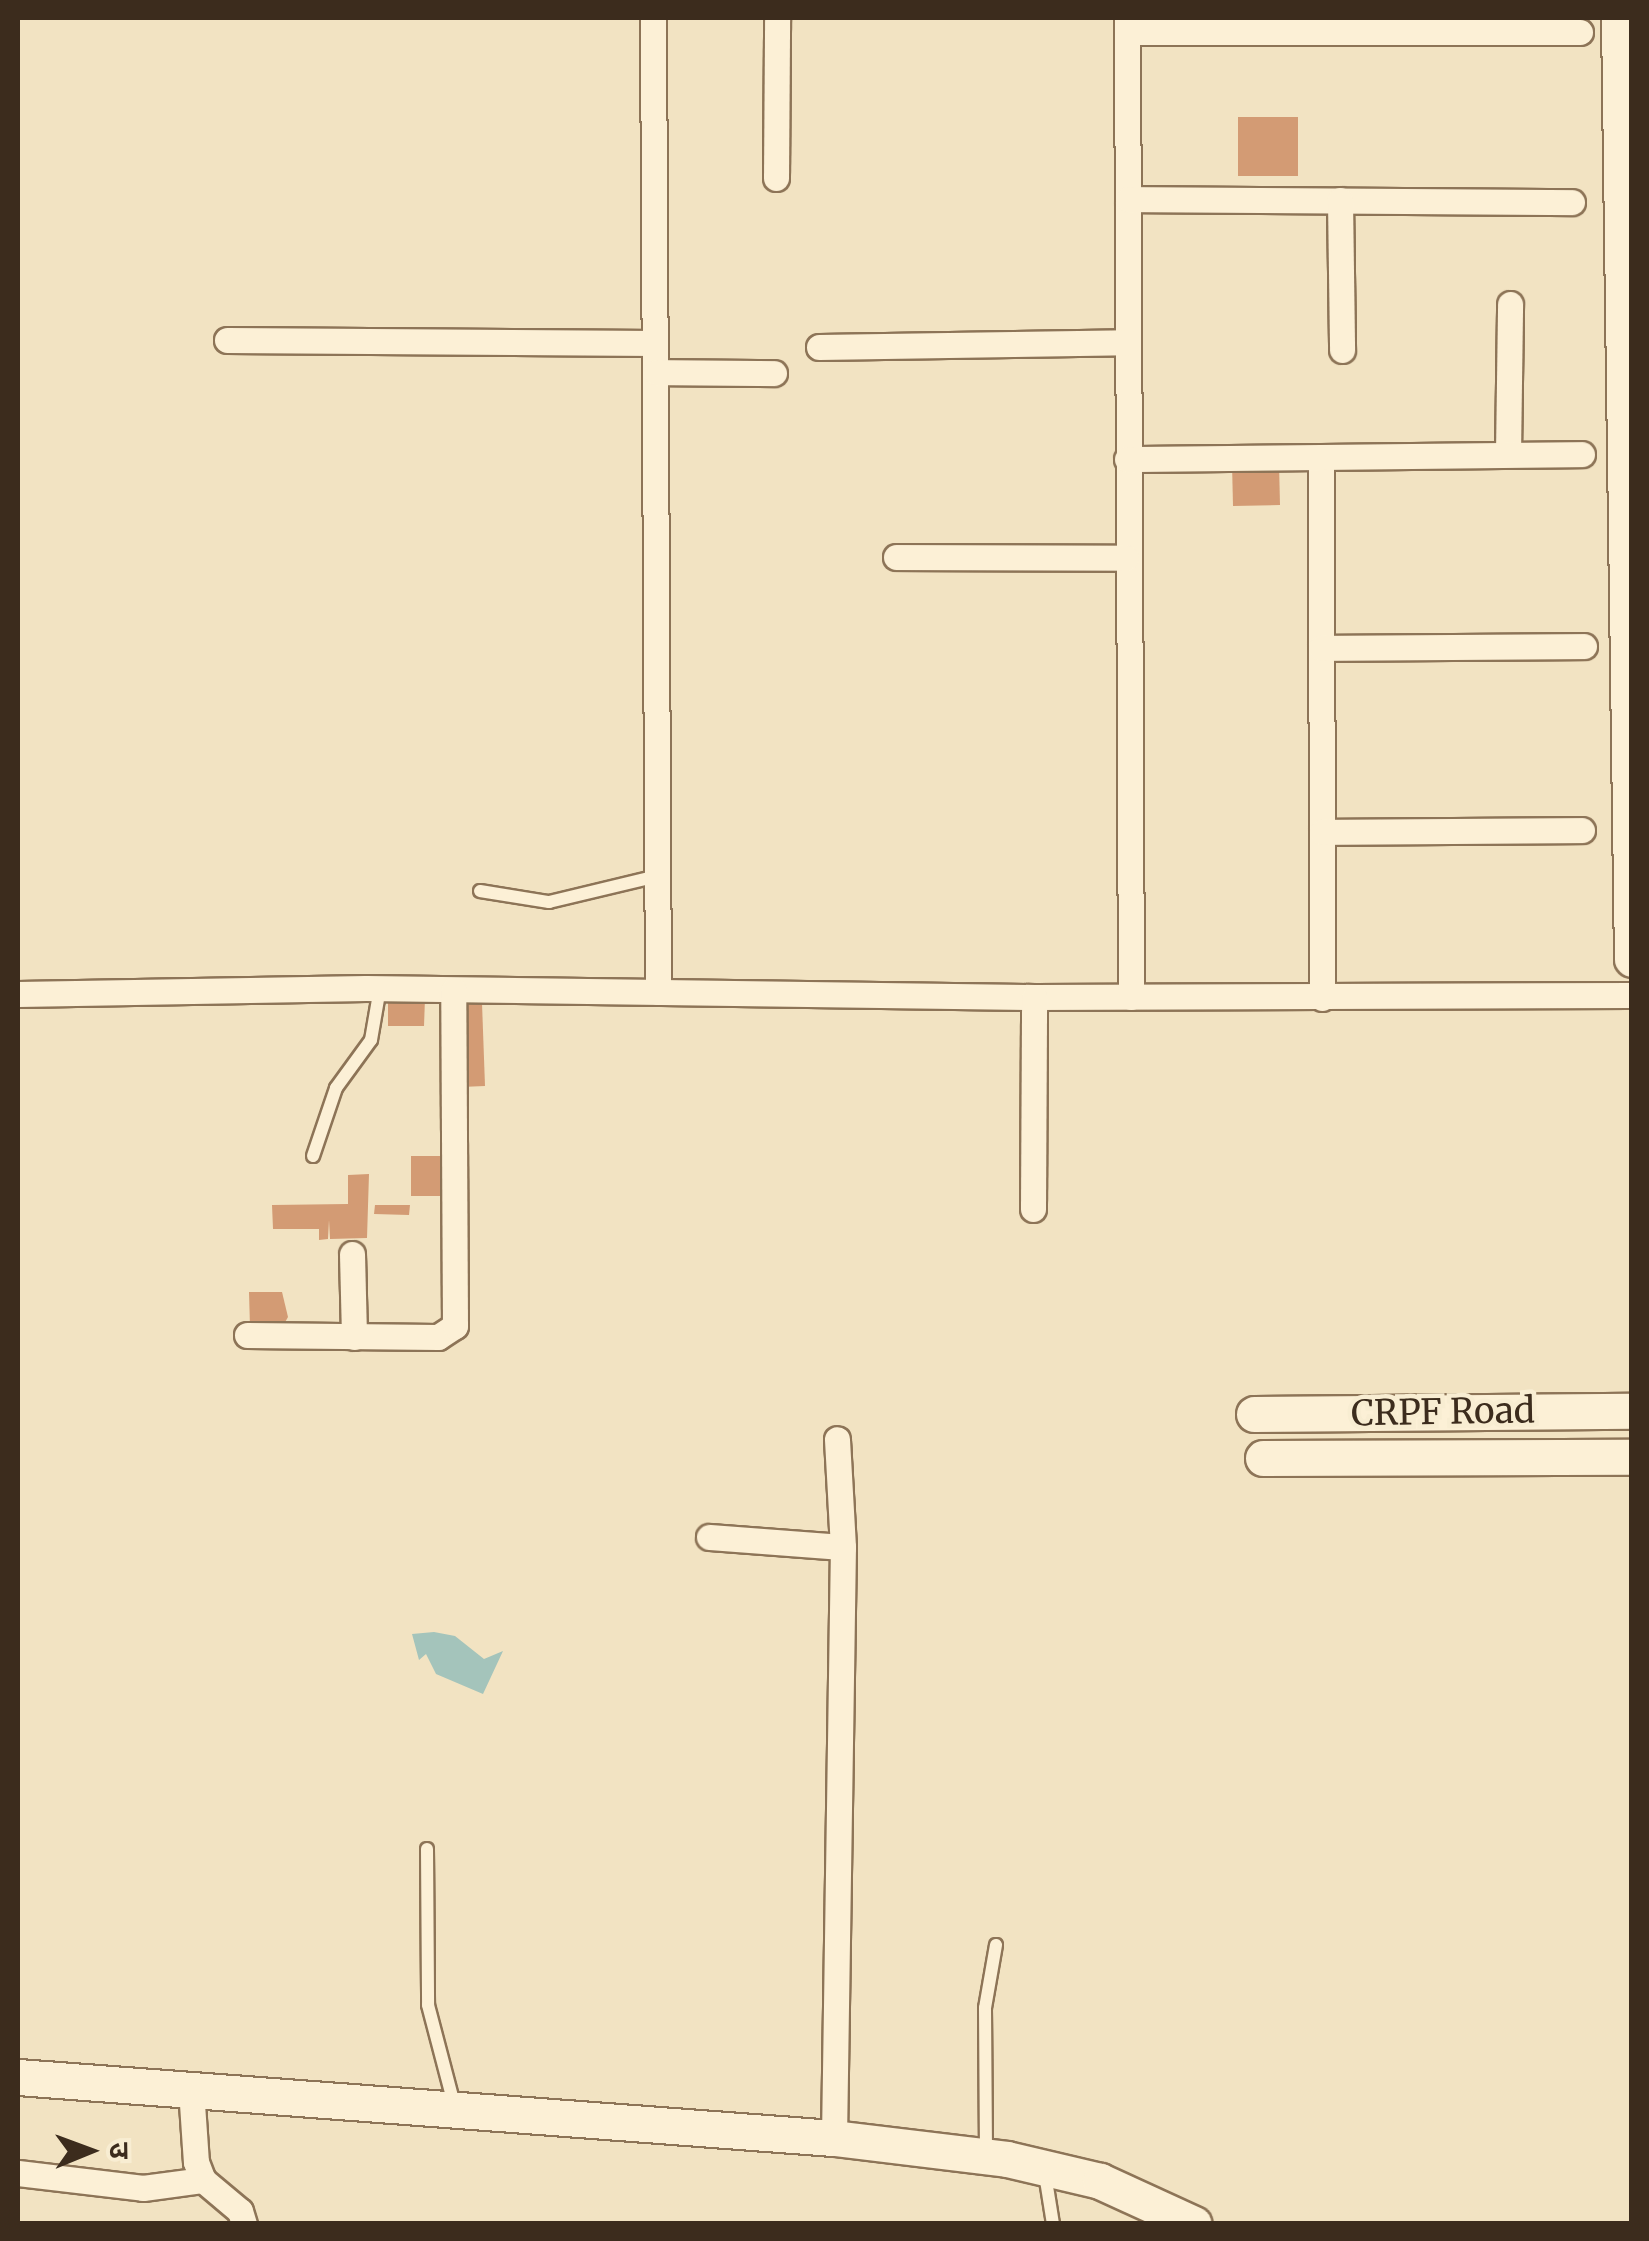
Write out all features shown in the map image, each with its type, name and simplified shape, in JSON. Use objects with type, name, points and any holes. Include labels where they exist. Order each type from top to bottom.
[{"type":"street","points":[[653,18],[658,992]]},
{"type":"street","points":[[776,178],[777,18]]},
{"type":"street","points":[[1620,18],[1628,360],[1632,959]]},
{"type":"street","points":[[1130,997],[1127,25],[1580,32]]},
{"type":"street","points":[[1128,199],[1572,202]]},
{"type":"street","points":[[1340,200],[1342,350]]},
{"type":"street","points":[[1508,454],[1510,304]]},
{"type":"street","points":[[227,340],[656,343]]},
{"type":"street","points":[[819,347],[1127,342]]},
{"type":"street","points":[[656,372],[774,373]]},
{"type":"street","points":[[1126,459],[1582,454]]},
{"type":"street","points":[[1320,456],[1322,998]]},
{"type":"street","points":[[896,557],[1126,558]]},
{"type":"street","points":[[1322,648],[1584,646]]},
{"type":"street","points":[[1322,832],[1582,830]]},
{"type":"street","points":[[18,994],[380,988],[1034,997],[1632,995]]},
{"type":"street","points":[[247,1336],[438,1337],[454,1326],[453,990]]},
{"type":"street","points":[[1032,1209],[1034,997]]},
{"type":"street","points":[[352,1254],[354,1337]]},
{"type":"street","name":"CRPF Road","points":[[1254,1414],[1632,1410]]},
{"type":"street","points":[[834,2138],[843,1547],[837,1439]]},
{"type":"street","points":[[1263,1458],[1632,1457]]},
{"type":"street","points":[[709,1537],[843,1547]]},
{"type":"street","points":[[18,2077],[834,2138],[986,2156],[1044,2166],[1157,2202],[1194,2224]]},
{"type":"street","points":[[192,2090],[196,2162],[203,2180],[240,2211],[244,2224]]},
{"type":"street","points":[[18,2173],[142,2188],[203,2180]]},
{"type":"lane","points":[[480,891],[549,902],[657,876]]},
{"type":"lane","points":[[313,1156],[336,1088],[371,1040],[380,988]]},
{"type":"lane","points":[[427,1849],[428,2005],[456,2108]]},
{"type":"lane","points":[[986,2156],[984,2008],[996,1945]]},
{"type":"lane","points":[[1044,2166],[1053,2224]]},
{"type":"water","points":[[434,1632],[455,1636],[484,1659],[503,1651],[483,1694],[436,1674],[426,1654],[419,1660],[412,1634]]},
{"type":"building","points":[[1238,117],[1298,117],[1298,176],[1238,176]]},
{"type":"building","points":[[1232,463],[1279,463],[1280,505],[1233,506]]},
{"type":"building","points":[[388,998],[425,998],[424,1026],[388,1026]]},
{"type":"building","points":[[482,1003],[485,1086],[461,1087],[458,1004]]},
{"type":"building","points":[[411,1156],[449,1156],[448,1196],[411,1196]]},
{"type":"building","points":[[369,1174],[367,1238],[330,1239],[329,1220],[328,1239],[319,1240],[319,1229],[273,1229],[272,1205],[348,1204],[348,1175]]},
{"type":"building","points":[[375,1205],[410,1205],[409,1215],[374,1214]]},
{"type":"building","points":[[249,1292],[282,1292],[288,1317],[283,1326],[250,1327]]}]
